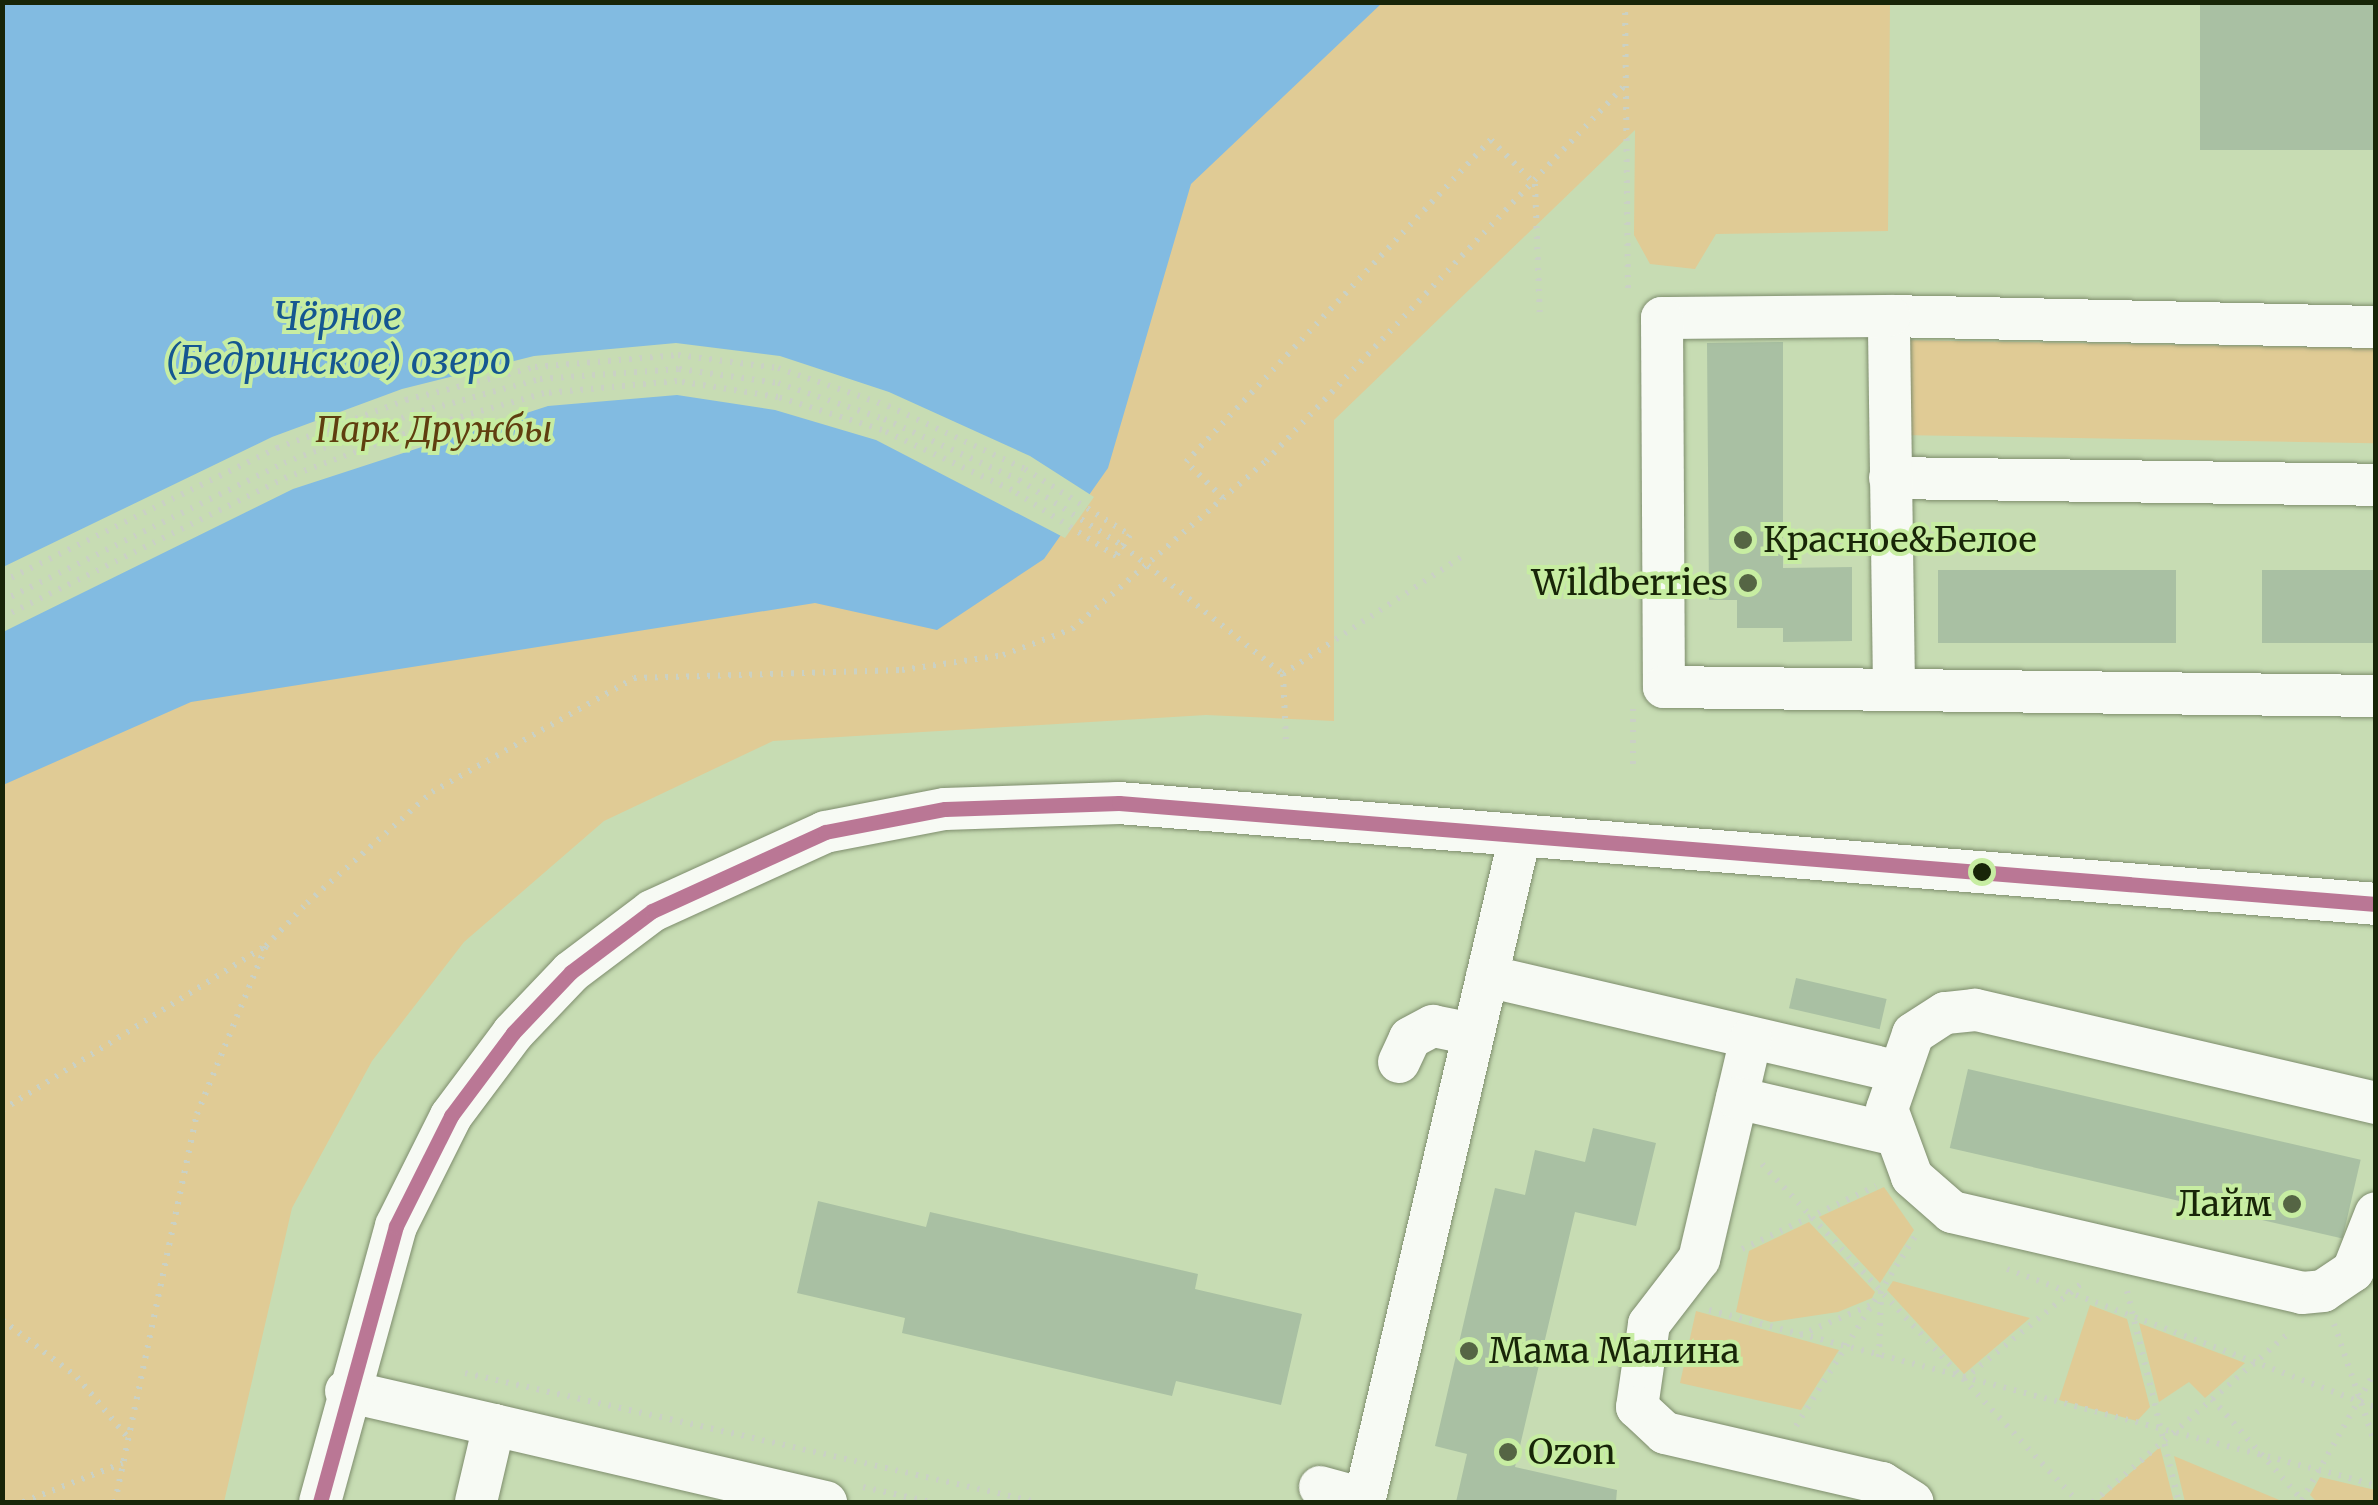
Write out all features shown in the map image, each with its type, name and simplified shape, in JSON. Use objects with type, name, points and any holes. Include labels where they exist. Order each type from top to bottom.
[{"type":"street","points":[[1889,316],[1894,688]]},
{"type":"street","points":[[2376,327],[1889,316],[1662,318],[1664,687],[2376,696]]},
{"type":"street","points":[[1890,478],[2376,486]]},
{"type":"street","points":[[320,1502],[346,1391],[396,1226],[451,1116],[571,972],[652,910],[719,874],[874,820],[1013,803],[1119,803],[2376,904]]},
{"type":"street","points":[[1320,1487],[1364,1501],[1520,836]]},
{"type":"street","points":[[1487,976],[1894,1071]]},
{"type":"street","points":[[1917,1197],[1894,1071],[1926,1023],[1975,1010],[2376,1103]]},
{"type":"street","points":[[1399,1062],[1410,1038],[1432,1026],[1473,1034]]},
{"type":"street","points":[[1751,1038],[1733,1114],[1677,1285],[1635,1385],[1642,1416],[1665,1433],[1882,1483],[1912,1502]]},
{"type":"street","points":[[1733,1114],[1917,1197],[2117,1252],[2302,1294],[2325,1296],[2354,1271],[2374,1226]]},
{"type":"street","points":[[346,1391],[826,1502]]},
{"type":"street","points":[[476,1502],[494,1425]]},
{"type":"path","points":[[2,1110],[266,946],[432,792],[634,678],[902,670],[1002,655],[1072,629],[1223,498],[1535,184],[1626,84]]},
{"type":"path","points":[[1223,498],[1186,462],[1490,140],[1535,184],[1540,319]]},
{"type":"path","points":[[2,582],[277,448],[406,400],[535,367],[678,355],[778,368],[888,406],[1026,469],[1130,535],[1116,556],[1012,490],[882,430],[778,397],[677,381],[544,393],[415,430],[287,476],[2,617]]},
{"type":"path","points":[[2,601],[284,463],[412,414],[540,380],[679,368],[778,383],[884,419],[1019,480],[1123,546],[1141,567],[1283,674]]},
{"type":"path","points":[[1283,674],[1466,553]]},
{"type":"path","points":[[1283,674],[1286,741]]},
{"type":"path","points":[[115,1502],[198,1114],[266,946]]},
{"type":"path","points":[[1733,1114],[1811,1216],[2078,1502]]},
{"type":"path","points":[[1677,1285],[1811,1216],[1917,1197]]},
{"type":"path","points":[[1775,1458],[1880,1291],[1917,1197]]},
{"type":"path","points":[[1963,1380],[2117,1252],[2179,1502]]},
{"type":"path","points":[[2001,1267],[2376,1408]]},
{"type":"path","points":[[1677,1285],[1800,1335],[1845,1348],[2165,1437],[2376,1485]]},
{"type":"path","points":[[1878,1356],[1880,1291]]},
{"type":"path","points":[[2093,1502],[2325,1296],[2376,1446]]},
{"type":"path","points":[[1800,1335],[1872,1304]]},
{"type":"path","points":[[2,1320],[77,1377],[129,1440]]},
{"type":"path","points":[[2212,1399],[2304,1501],[2376,1370]]},
{"type":"path","points":[[465,1373],[1037,1502]]},
{"type":"path","points":[[23,1502],[124,1462]]},
{"type":"green space","name":"Парк Дружбы","points":[[3,3],[1890,3],[1888,231],[1716,234],[1695,269],[1650,264],[1634,235],[1635,130],[1334,420],[1334,721],[1206,715],[773,741],[604,821],[464,942],[372,1061],[292,1208],[224,1502],[3,1502]]},
{"type":"green space","points":[[1899,340],[2375,348],[2373,443],[1897,435]]},
{"type":"green space","points":[[1884,1187],[1914,1230],[1880,1283],[1819,1217]]},
{"type":"green space","points":[[1809,1222],[1875,1292],[1872,1298],[1838,1312],[1771,1322],[1736,1312],[1749,1251]]},
{"type":"green space","points":[[1893,1281],[2030,1318],[1964,1374],[1887,1290]]},
{"type":"green space","points":[[2090,1305],[2127,1319],[2150,1407],[2137,1421],[2059,1400]]},
{"type":"green space","points":[[1696,1311],[1839,1350],[1801,1410],[1680,1383]]},
{"type":"green space","points":[[2139,1323],[2245,1363],[2205,1398],[2189,1382],[2159,1402]]},
{"type":"green space","points":[[2160,1447],[2174,1502],[2097,1502]]},
{"type":"green space","points":[[2174,1456],[2284,1502],[2185,1502]]},
{"type":"green space","points":[[2320,1477],[2375,1490],[2375,1502],[2317,1502],[2310,1495]]},
{"type":"water","name":"Чёрное (Бедринское) озеро","points":[[3,3],[1382,3],[1191,184],[1108,468],[1044,559],[937,630],[815,603],[191,702],[3,785]]},
{"type":"pier","points":[[676,343],[780,356],[889,392],[1030,456],[1094,497],[1065,538],[876,440],[775,410],[677,395],[548,406],[293,489],[3,632],[3,567],[272,437],[402,389],[534,356]]},
{"type":"building","points":[[2200,2],[2376,2],[2376,150],[2200,150]]},
{"type":"building","points":[[1783,342],[1783,568],[1852,567],[1852,641],[1783,642],[1783,628],[1737,628],[1737,600],[1709,600],[1707,343]]},
{"type":"building","points":[[1938,570],[2176,570],[2176,643],[1938,643]]},
{"type":"building","points":[[2262,570],[2376,570],[2376,643],[2262,643]]},
{"type":"building","points":[[1796,978],[1887,999],[1880,1029],[1789,1008]]},
{"type":"building","points":[[1968,1069],[2361,1160],[2342,1239],[1950,1148]]},
{"type":"building","points":[[1593,1128],[1656,1143],[1636,1226],[1575,1212],[1515,1467],[1617,1490],[1616,1502],[1456,1502],[1467,1454],[1435,1446],[1495,1188],[1525,1195],[1535,1150],[1585,1162]]},
{"type":"building","points":[[818,1201],[926,1227],[930,1212],[1198,1274],[1195,1289],[1302,1314],[1281,1405],[1176,1381],[1172,1396],[902,1333],[905,1318],[797,1293]]},
{"type":"transit line","points":[[320,1502],[396,1226],[451,1116],[513,1033],[571,972],[652,911],[825,832],[945,809],[1119,803],[2376,904]]},
{"type":"place","name":"Красное&Белое","points":[[1743,540]]},
{"type":"place","name":"Wildberries","points":[[1748,583]]},
{"type":"place","name":"Лайм","points":[[2292,1204]]},
{"type":"place","name":"Мама Малина","points":[[1469,1351]]},
{"type":"place","name":"Ozon","points":[[1508,1452]]}]
